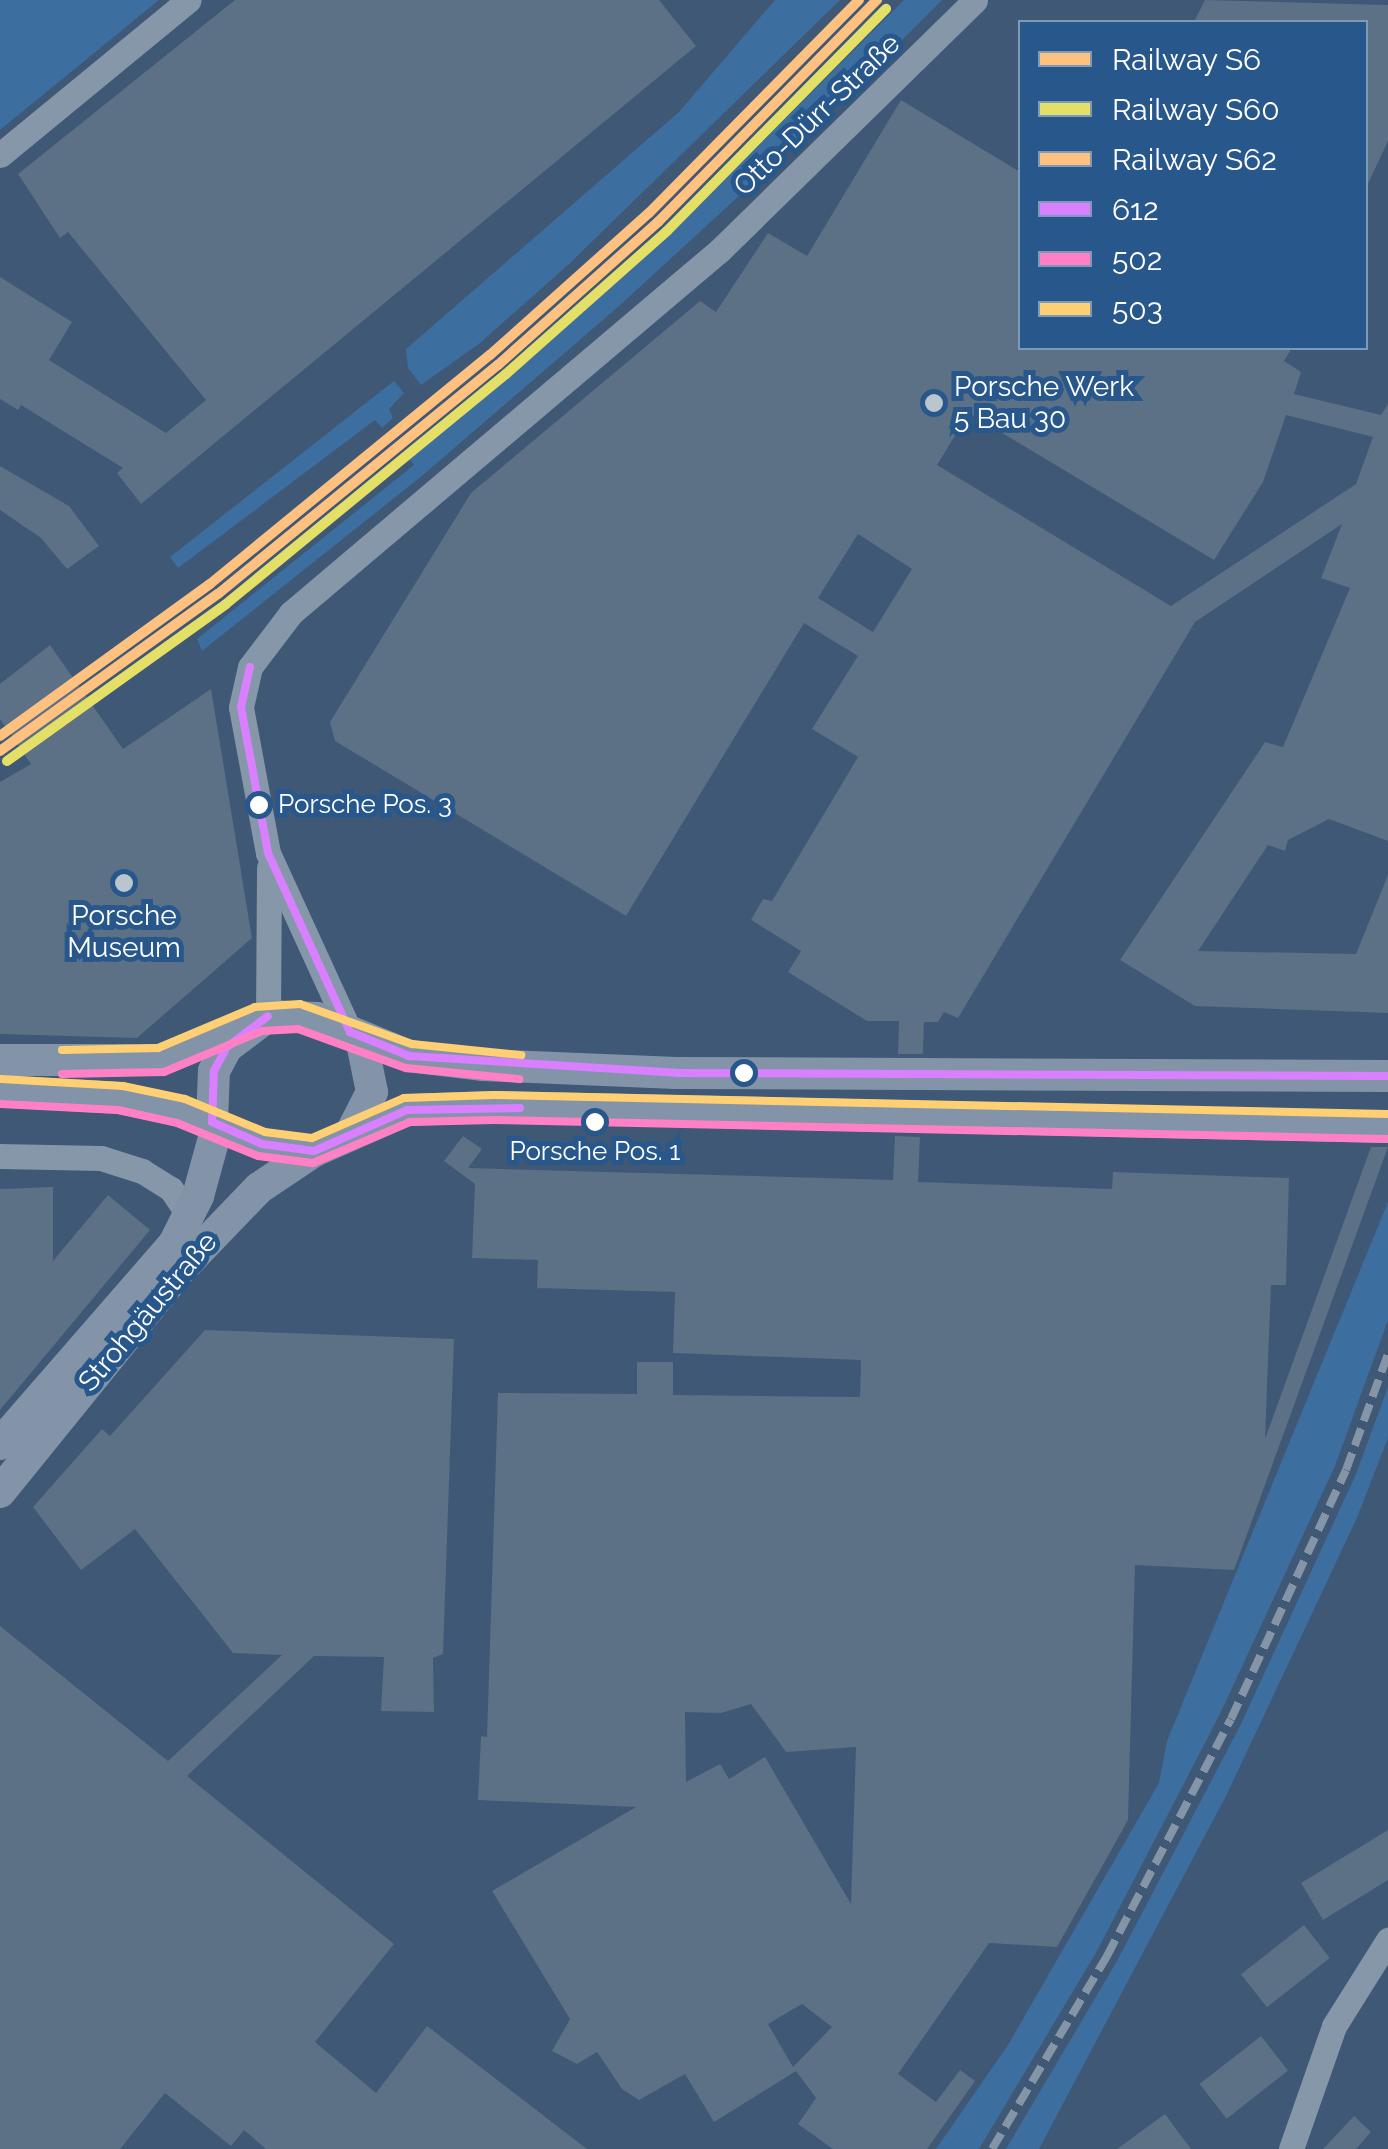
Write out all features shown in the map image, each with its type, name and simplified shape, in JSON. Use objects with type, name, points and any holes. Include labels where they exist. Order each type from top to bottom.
[{"type":"main road","points":[[214,1124],[214,1072],[227,1047],[263,1018]]},
{"type":"main road","points":[[0,1060],[161,1060],[263,1018],[318,1018],[356,1036],[429,1061],[676,1073],[1388,1076]]},
{"type":"main road","points":[[350,1134],[372,1092],[356,1036]]},
{"type":"main road","points":[[0,1091],[120,1098],[214,1124],[262,1144],[314,1151],[406,1110],[494,1108],[1388,1127]]},
{"type":"main road","name":"Strohgäustraße","points":[[0,1444],[174,1244],[190,1217],[214,1124]]},
{"type":"main road","name":"Strohgäustraße","points":[[0,1492],[180,1270],[259,1188],[314,1151]]},
{"type":"street","points":[[0,155],[189,0]]},
{"type":"street","name":"Otto-Dürr-Straße","points":[[268,853],[241,707],[250,667],[291,613],[707,262],[975,0]]},
{"type":"street","points":[[263,1018],[268,853]]},
{"type":"street","points":[[268,853],[356,1036]]},
{"type":"street","points":[[0,1156],[102,1158],[142,1171],[171,1190],[190,1217]]},
{"type":"street","points":[[1290,2149],[1334,2026],[1388,1940]]},
{"type":"shaded area","points":[[0,0],[159,0],[0,130]]},
{"type":"shaded area","points":[[775,0],[840,0],[569,264],[480,343],[421,385],[408,368],[406,349],[679,112]]},
{"type":"shaded area","points":[[904,0],[942,0],[826,116],[618,307],[423,475],[202,651],[197,639],[414,465],[410,460],[680,224]]},
{"type":"shaded area","points":[[394,381],[404,393],[389,409],[393,418],[382,428],[375,420],[178,568],[170,557]]},
{"type":"shaded area","points":[[1388,1202],[1388,1320],[1335,1466],[1220,1714],[1097,1951],[979,2149],[936,2149],[1008,2045],[1159,1783],[1167,1741]]},
{"type":"shaded area","points":[[1388,1387],[1388,1438],[1356,1520],[1227,1794],[1039,2149],[1006,2149],[1117,1961],[1241,1724],[1356,1474]]},
{"type":"building","points":[[235,0],[659,0],[696,46],[141,504],[117,473],[123,468],[21,405],[18,410],[0,399],[0,277],[72,322],[49,360],[166,433],[206,400],[68,232],[60,238],[18,174]]},
{"type":"building","points":[[1205,0],[1388,5],[1388,141],[1368,184],[1368,20],[1195,20]]},
{"type":"building","points":[[901,100],[1018,171],[1018,350],[1291,350],[1284,361],[1301,372],[1294,394],[1381,415],[1388,404],[1388,841],[1329,819],[1288,840],[1285,851],[1268,845],[1198,951],[1356,954],[1388,875],[1388,1013],[1195,1006],[1120,960],[1265,742],[1283,747],[1350,588],[1321,578],[1342,524],[1195,622],[958,1018],[944,1012],[938,1022],[924,1022],[923,1054],[898,1054],[899,1021],[867,1021],[788,972],[801,951],[751,920],[763,899],[772,901],[858,757],[812,729],[858,656],[804,623],[626,916],[335,741],[330,722],[471,493],[700,301],[716,312],[768,233],[807,256]],"holes":[[[969,413],[1214,560],[1263,482],[1286,415],[1373,437],[1356,484],[1171,606],[937,465]],[[858,534],[912,569],[873,632],[818,598]]]},
{"type":"building","points":[[0,466],[69,506],[99,546],[67,569],[41,538],[0,510]]},
{"type":"building","name":"Porsche Museum","points":[[50,645],[123,749],[211,689],[252,938],[137,1038],[0,1034],[0,782],[31,764],[0,719],[0,684]]},
{"type":"building","points":[[463,1136],[482,1149],[468,1168],[893,1180],[895,1136],[920,1137],[918,1182],[1112,1189],[1113,1172],[1289,1178],[1286,1285],[1271,1285],[1265,1439],[1371,1147],[1388,1147],[1234,1570],[1135,1565],[1128,1820],[1057,1947],[989,1943],[898,2074],[936,2102],[960,2070],[975,2081],[927,2149],[833,2149],[798,2124],[816,2098],[796,2071],[714,2122],[685,2074],[639,2100],[622,2089],[597,2052],[577,2064],[552,2051],[570,2019],[492,1891],[636,1807],[478,1800],[481,1736],[487,1737],[498,1393],[637,1394],[637,1362],[673,1362],[673,1395],[860,1397],[861,1360],[673,1353],[675,1292],[537,1288],[538,1260],[472,1258],[475,1184],[444,1161]],"holes":[[[751,1704],[786,1752],[856,1747],[851,1904],[765,1757],[729,1779],[720,1764],[686,1782],[685,1712],[721,1713]],[[802,2004],[832,2027],[793,2067],[768,2024]]]},
{"type":"building","points":[[53,1187],[53,1261],[108,1195],[150,1230],[0,1410],[0,1189]]},
{"type":"building","points":[[205,1330],[454,1339],[443,1654],[433,1658],[434,1712],[381,1711],[384,1657],[314,1656],[187,1776],[394,1944],[315,2042],[376,2093],[427,2026],[587,2149],[266,2149],[244,2130],[231,2146],[165,2093],[120,2149],[0,2149],[0,1626],[168,1761],[282,1655],[233,1653],[135,1529],[81,1570],[33,1507],[102,1429],[110,1436]]},
{"type":"building","points":[[1388,1830],[1388,1880],[1323,1920],[1301,1883]]},
{"type":"building","points":[[1304,1925],[1330,1958],[1267,2007],[1241,1974]]},
{"type":"building","points":[[1261,2036],[1288,2071],[1227,2119],[1200,2084]]},
{"type":"building","points":[[1165,2114],[1191,2149],[1117,2149]]},
{"type":"building","points":[[1354,2116],[1371,2132],[1356,2149],[1323,2149]]},
{"type":"railway","points":[[992,2149],[1107,1956],[1231,1719],[1346,1470],[1388,1354]]},
{"type":"rail line","name":"S62","points":[[0,736],[210,584],[490,355],[649,213],[859,0]]},
{"type":"rail line","name":"S6","points":[[0,751],[218,594],[498,365],[658,222],[877,0]]},
{"type":"rail line","name":"S60","points":[[7,761],[226,604],[506,374],[667,231],[886,9]]},
{"type":"transit line","name":"612","points":[[250,667],[241,707],[268,853],[350,1032],[409,1056],[676,1073],[1388,1076]]},
{"type":"transit line","name":"503","points":[[62,1050],[158,1048],[255,1007],[300,1004],[412,1044],[521,1055]]},
{"type":"transit line","name":"612","points":[[212,1122],[214,1071],[227,1047],[268,1016]]},
{"type":"transit line","name":"502","points":[[62,1074],[164,1072],[262,1031],[298,1029],[406,1068],[519,1079]]},
{"type":"transit line","name":"503","points":[[1,1079],[123,1086],[185,1099],[265,1132],[312,1138],[404,1098],[494,1095],[1388,1114]]},
{"type":"transit line","name":"502","points":[[0,1104],[118,1110],[177,1123],[258,1156],[313,1163],[410,1122],[494,1120],[1388,1139]]},
{"type":"transit line","name":"612","points":[[212,1122],[262,1144],[314,1151],[407,1110],[520,1108]]},
{"type":"place","name":"Porsche Werk 5 Bau 30","points":[[934,403]]},
{"type":"place","name":"Porsche Pos. 3","points":[[259,805]]},
{"type":"place","name":"Porsche Museum","points":[[124,883]]},
{"type":"place","name":"Porsche Pos. 1","points":[[595,1122]]}]
